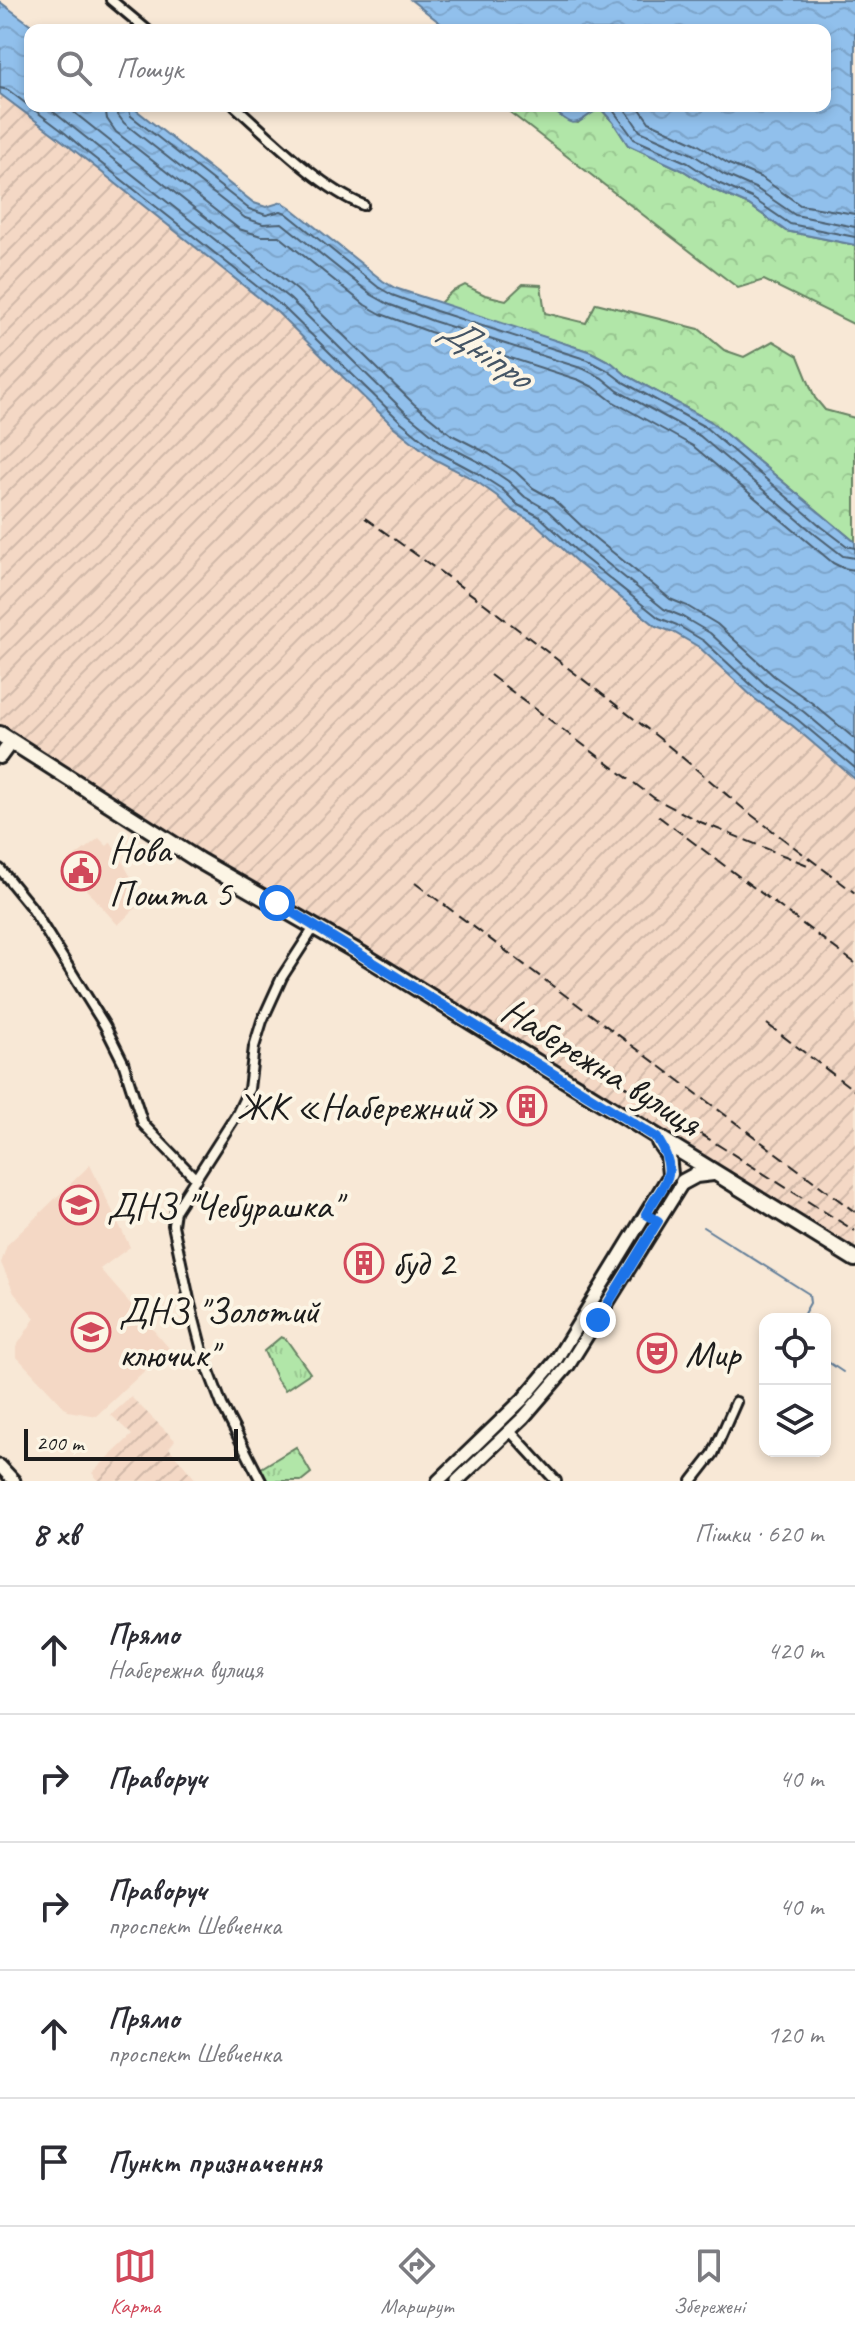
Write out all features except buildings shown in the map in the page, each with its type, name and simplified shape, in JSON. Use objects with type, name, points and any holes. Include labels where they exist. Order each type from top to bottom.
[{"type":"main road","points":[[0,757],[6,738]]},
{"type":"main road","name":"Набережна вулиця","points":[[6,738],[198,860],[315,926],[855,1259]]},
{"type":"main road","points":[[657,1138],[668,1155],[670,1174]]},
{"type":"main road","points":[[670,1174],[688,1157]]},
{"type":"main road","points":[[683,1182],[688,1157]]},
{"type":"main road","points":[[683,1182],[696,1175],[714,1173]]},
{"type":"street","points":[[111,0],[140,24]]},
{"type":"street","points":[[242,112],[345,198],[363,205]]},
{"type":"street","points":[[0,869],[31,907],[105,1026],[123,1062],[143,1124],[196,1179]]},
{"type":"street","points":[[261,1481],[222,1405],[204,1358],[173,1225],[175,1211],[237,1114],[249,1089],[254,1047],[262,1021],[282,977],[315,926]]},
{"type":"street","points":[[438,1481],[500,1422],[556,1360],[670,1174]]},
{"type":"street","points":[[457,1481],[510,1431],[568,1366],[683,1182]]},
{"type":"street","points":[[646,1214],[658,1221]]},
{"type":"street","points":[[692,1481],[713,1454],[736,1402]]},
{"type":"street","points":[[500,1422],[556,1481]]},
{"type":"street","points":[[0,1466],[14,1481]]},
{"type":"shaded area","points":[[0,94],[278,313],[394,427],[434,459],[473,479],[513,511],[535,523],[578,563],[655,625],[699,647],[755,699],[793,726],[855,779],[855,1247],[119,807],[0,725]]},
{"type":"shaded area","points":[[99,838],[107,846],[111,842],[144,900],[118,925],[64,865]]},
{"type":"shaded area","points":[[90,1165],[130,1247],[100,1269],[169,1348],[96,1416],[68,1411],[16,1356],[16,1347],[35,1318],[14,1293],[1,1263],[7,1245]]},
{"type":"shaded area","points":[[131,1397],[175,1440],[169,1448],[197,1481],[99,1481],[92,1473],[132,1435],[111,1415]]},
{"type":"green space","points":[[509,112],[557,112],[578,123],[591,112],[604,112],[628,145],[749,205],[786,231],[855,245],[855,325],[764,280],[738,288]]},
{"type":"green space","points":[[523,284],[541,285],[545,313],[586,323],[596,303],[699,329],[724,350],[744,357],[773,341],[798,356],[815,398],[825,410],[855,418],[855,542],[710,421],[626,375],[612,363],[591,352],[439,304],[451,292],[465,285],[485,295],[506,300]]},
{"type":"green space","points":[[281,1337],[286,1339],[310,1373],[285,1390],[264,1351]]},
{"type":"green space","points":[[296,1447],[311,1473],[301,1481],[264,1481],[258,1470]]},
{"type":"water","points":[[411,0],[855,0],[855,245],[786,231],[749,205],[628,145],[604,112],[831,112],[831,24],[441,24]]},
{"type":"water","points":[[0,2],[30,24],[24,24],[24,112],[0,94]]},
{"type":"water","name":"Дніпро","points":[[24,112],[139,112],[254,203],[266,207],[282,202],[395,288],[591,352],[710,421],[855,542],[855,779],[793,726],[755,699],[699,647],[656,626],[578,563],[535,523],[513,511],[473,479],[434,459],[394,427],[278,313]]},
{"type":"water","points":[[555,112],[593,112],[574,123]]},
{"type":"waterway","points":[[703,1227],[809,1294],[810,1303],[804,1313]]},
{"type":"waterway","points":[[831,1364],[843,1372]]},
{"type":"railway","points":[[365,518],[485,604],[855,893]]},
{"type":"railway","points":[[490,675],[654,798],[698,821],[810,866]]},
{"type":"railway","points":[[658,816],[855,963]]},
{"type":"railway","points":[[415,883],[855,1212]]},
{"type":"railway","points":[[767,1024],[855,1091]]},
{"type":"railway","points":[[548,1038],[855,1231]]},
{"type":"place","name":"Нова Пошта 5","points":[[81,871]]},
{"type":"place","name":"ЖК «Набережний»","points":[[527,1106]]},
{"type":"place","name":"ДНЗ \"Чебурашка\"","points":[[79,1205]]},
{"type":"place","name":"буд 2","points":[[364,1263]]},
{"type":"place","name":"ДНЗ \"Золотий ключик\"","points":[[91,1332]]},
{"type":"place","name":"Мир","points":[[657,1353]]},
{"type":"route","points":[[277,903],[657,1138],[670,1164],[670,1174],[646,1214],[658,1221],[598,1320]]}]
